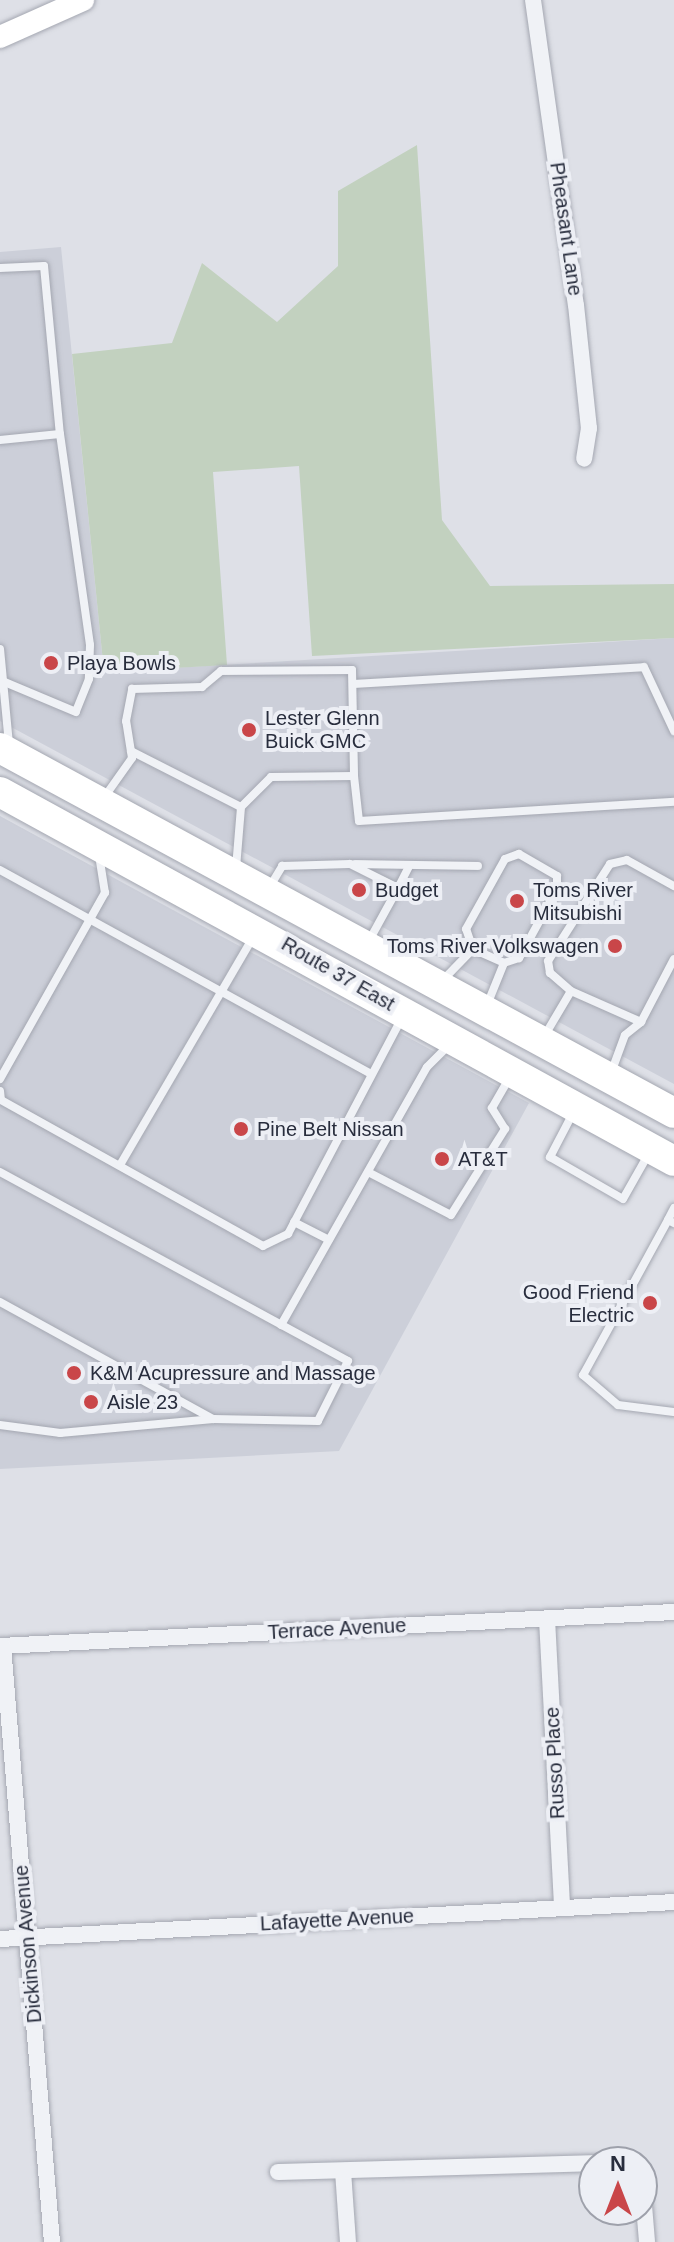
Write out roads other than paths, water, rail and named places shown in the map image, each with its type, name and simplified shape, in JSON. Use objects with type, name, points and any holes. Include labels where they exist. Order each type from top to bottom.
[{"type":"highway","name":"Route 37 East","points":[[5,750],[269,888],[674,1113]]},
{"type":"highway","name":"Route 37 East","points":[[0,792],[259,928],[407,1014],[663,1155]]},
{"type":"street","points":[[0,37],[83,0]]},
{"type":"street","name":"Pheasant Lane","points":[[533,0],[576,305],[589,428],[584,459]]},
{"type":"street","name":"Terrace Avenue","points":[[2,1646],[674,1612]]},
{"type":"street","name":"Russo Place","points":[[547,1619],[562,1907]]},
{"type":"street","name":"Dickinson Avenue","points":[[2,1646],[52,2242]]},
{"type":"street","name":"Lafayette Avenue","points":[[0,1939],[674,1902]]},
{"type":"street","points":[[278,2172],[578,2164]]},
{"type":"street","points":[[343,2171],[348,2242]]},
{"type":"lane","points":[[0,268],[44,266],[89,679],[76,712],[1,683]]},
{"type":"lane","points":[[0,440],[60,434]]},
{"type":"lane","points":[[0,649],[5,750]]},
{"type":"lane","points":[[353,684],[644,667],[674,731]]},
{"type":"lane","points":[[102,799],[131,751],[126,721],[132,689],[202,687],[221,671],[352,670],[354,776],[359,821],[674,802]]},
{"type":"lane","points":[[131,751],[241,807]]},
{"type":"lane","points":[[236,871],[241,807],[271,777],[354,776]]},
{"type":"lane","points":[[0,1079],[105,893],[92,838]]},
{"type":"lane","points":[[519,854],[557,876],[557,889],[519,958],[504,963],[473,949],[466,929],[505,859],[519,854]]},
{"type":"lane","points":[[641,1022],[571,991],[550,973],[548,961],[610,864],[627,860],[674,886]]},
{"type":"lane","points":[[350,864],[398,888]]},
{"type":"lane","points":[[269,888],[282,866],[478,866]]},
{"type":"lane","points":[[367,944],[409,866]]},
{"type":"lane","points":[[0,870],[369,1073]]},
{"type":"lane","points":[[120,1165],[207,1010],[225,992],[259,928]]},
{"type":"lane","points":[[439,984],[473,949]]},
{"type":"lane","points":[[609,1077],[625,1035],[641,1022],[674,959]]},
{"type":"lane","points":[[485,1009],[504,963]]},
{"type":"lane","points":[[542,1040],[571,991]]},
{"type":"lane","points":[[0,1091],[1,1100],[263,1246],[294,1222],[369,1073],[407,1014]]},
{"type":"lane","points":[[281,1325],[427,1067],[454,1039]]},
{"type":"lane","points":[[368,1172],[451,1215],[505,1129],[492,1108],[513,1072]]},
{"type":"lane","points":[[576,1107],[550,1157],[623,1199],[663,1155]]},
{"type":"lane","points":[[0,1172],[348,1361],[318,1421],[213,1419],[60,1433],[0,1425]]},
{"type":"lane","points":[[674,1208],[671,1222],[583,1375],[618,1405],[674,1412]]},
{"type":"lane","points":[[294,1222],[329,1240]]},
{"type":"lane","points":[[0,1302],[213,1419]]},
{"type":"place","name":"Playa Bowls","points":[[51,663]]},
{"type":"place","name":"Lester Glenn Buick GMC","points":[[249,730]]},
{"type":"place","name":"Budget","points":[[359,890]]},
{"type":"place","name":"Toms River Mitsubishi","points":[[517,901]]},
{"type":"place","name":"Toms River Volkswagen","points":[[615,946]]},
{"type":"place","name":"Pine Belt Nissan","points":[[241,1129]]},
{"type":"place","name":"AT&T","points":[[442,1159]]},
{"type":"place","name":"Good Friend Electric","points":[[650,1303]]},
{"type":"place","name":"K&M Acupressure and Massage","points":[[74,1373]]},
{"type":"place","name":"Aisle 23","points":[[91,1402]]}]
